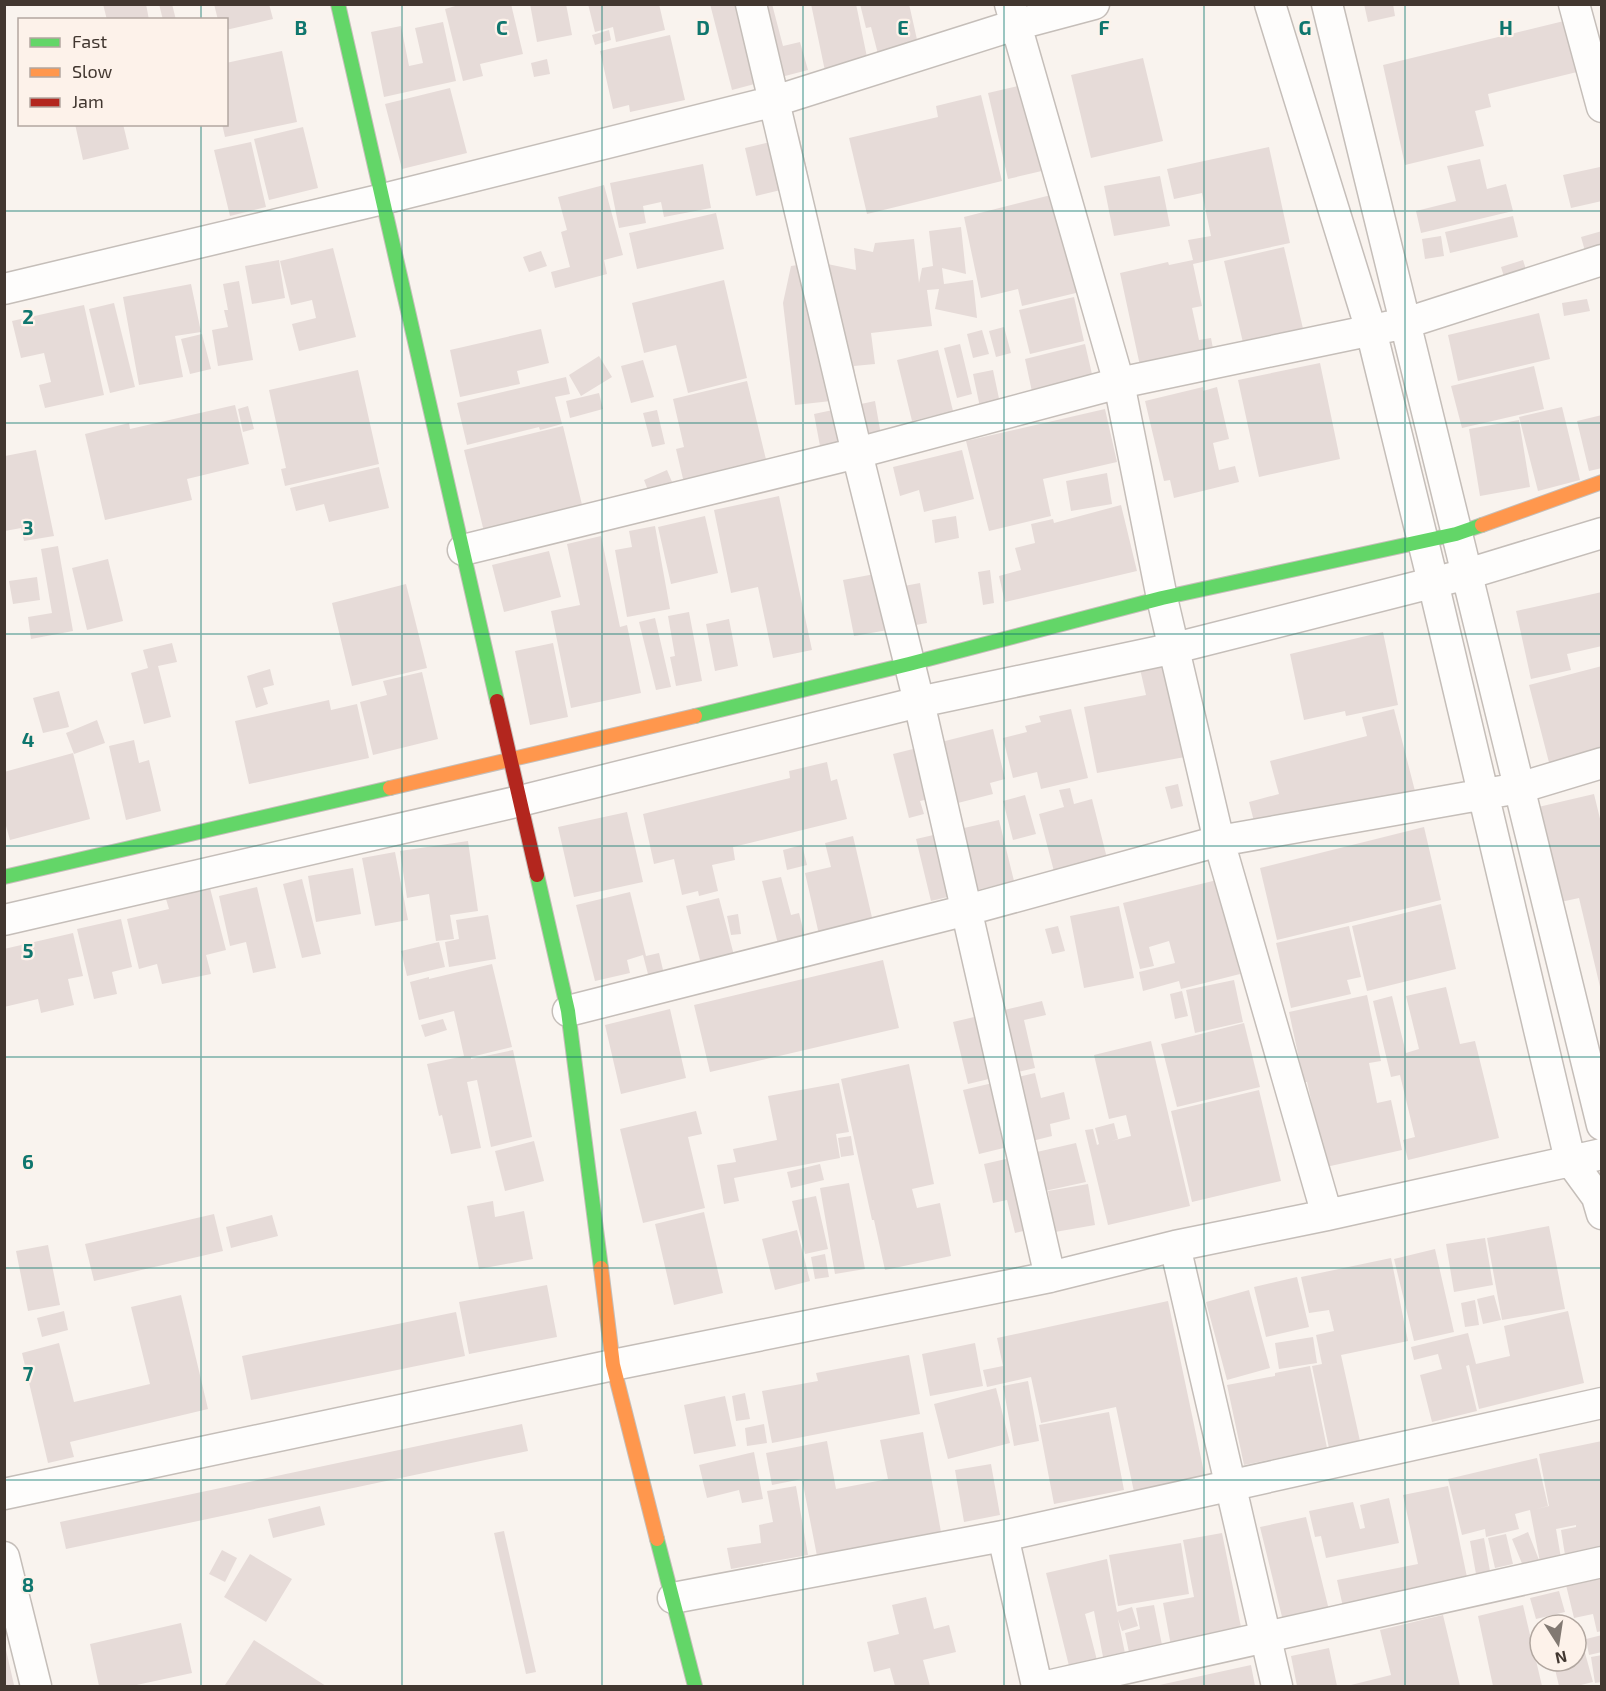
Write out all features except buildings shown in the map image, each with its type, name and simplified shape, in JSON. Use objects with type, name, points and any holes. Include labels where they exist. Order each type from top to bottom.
[{"type":"street","points":[[338,4],[568,1011],[613,1365],[695,1686]]},
{"type":"street","points":[[751,4],[857,453],[919,702],[1050,1276]]},
{"type":"street","points":[[4,289],[383,199],[775,101],[1012,15],[1094,4]]},
{"type":"street","points":[[1270,4],[1371,330],[1570,1160],[1600,1197]]},
{"type":"street","points":[[1328,4],[1602,1125]]},
{"type":"street","points":[[1574,4],[1602,107]]},
{"type":"street","points":[[1012,15],[1119,383],[1162,597],[1219,841],[1327,1215]]},
{"type":"street","points":[[463,550],[857,453],[1119,383],[1406,322],[1602,260]]},
{"type":"street","points":[[4,877],[511,760],[909,664],[1162,597],[1456,534],[1602,482]]},
{"type":"street","points":[[4,920],[520,801],[919,702],[1175,648],[1467,574],[1602,533]]},
{"type":"street","points":[[568,1011],[967,910],[1219,841],[1519,788],[1602,763]]},
{"type":"street","points":[[4,1494],[613,1365],[1050,1276],[1175,1246],[1602,1154]]},
{"type":"street","points":[[1175,1246],[1277,1686]]},
{"type":"street","points":[[673,1598],[1003,1536],[1602,1403]]},
{"type":"street","points":[[1003,1536],[1037,1686]]},
{"type":"street","points":[[4,1557],[36,1686]]},
{"type":"street","points":[[1047,1686],[1602,1562]]},
{"type":"traffic: fast","points":[[338,4],[497,701]]},
{"type":"traffic: fast","points":[[695,716],[909,664],[1162,598],[1456,534],[1482,525]]},
{"type":"traffic: fast","points":[[4,877],[390,788]]},
{"type":"traffic: fast","points":[[537,875],[568,1011],[601,1268]]},
{"type":"traffic: fast","points":[[657,1539],[695,1686]]},
{"type":"traffic: slow","points":[[1482,525],[1602,482]]},
{"type":"traffic: slow","points":[[390,788],[695,716]]},
{"type":"traffic: slow","points":[[601,1268],[613,1365],[657,1539]]},
{"type":"traffic: jam","points":[[497,701],[537,875]]}]
